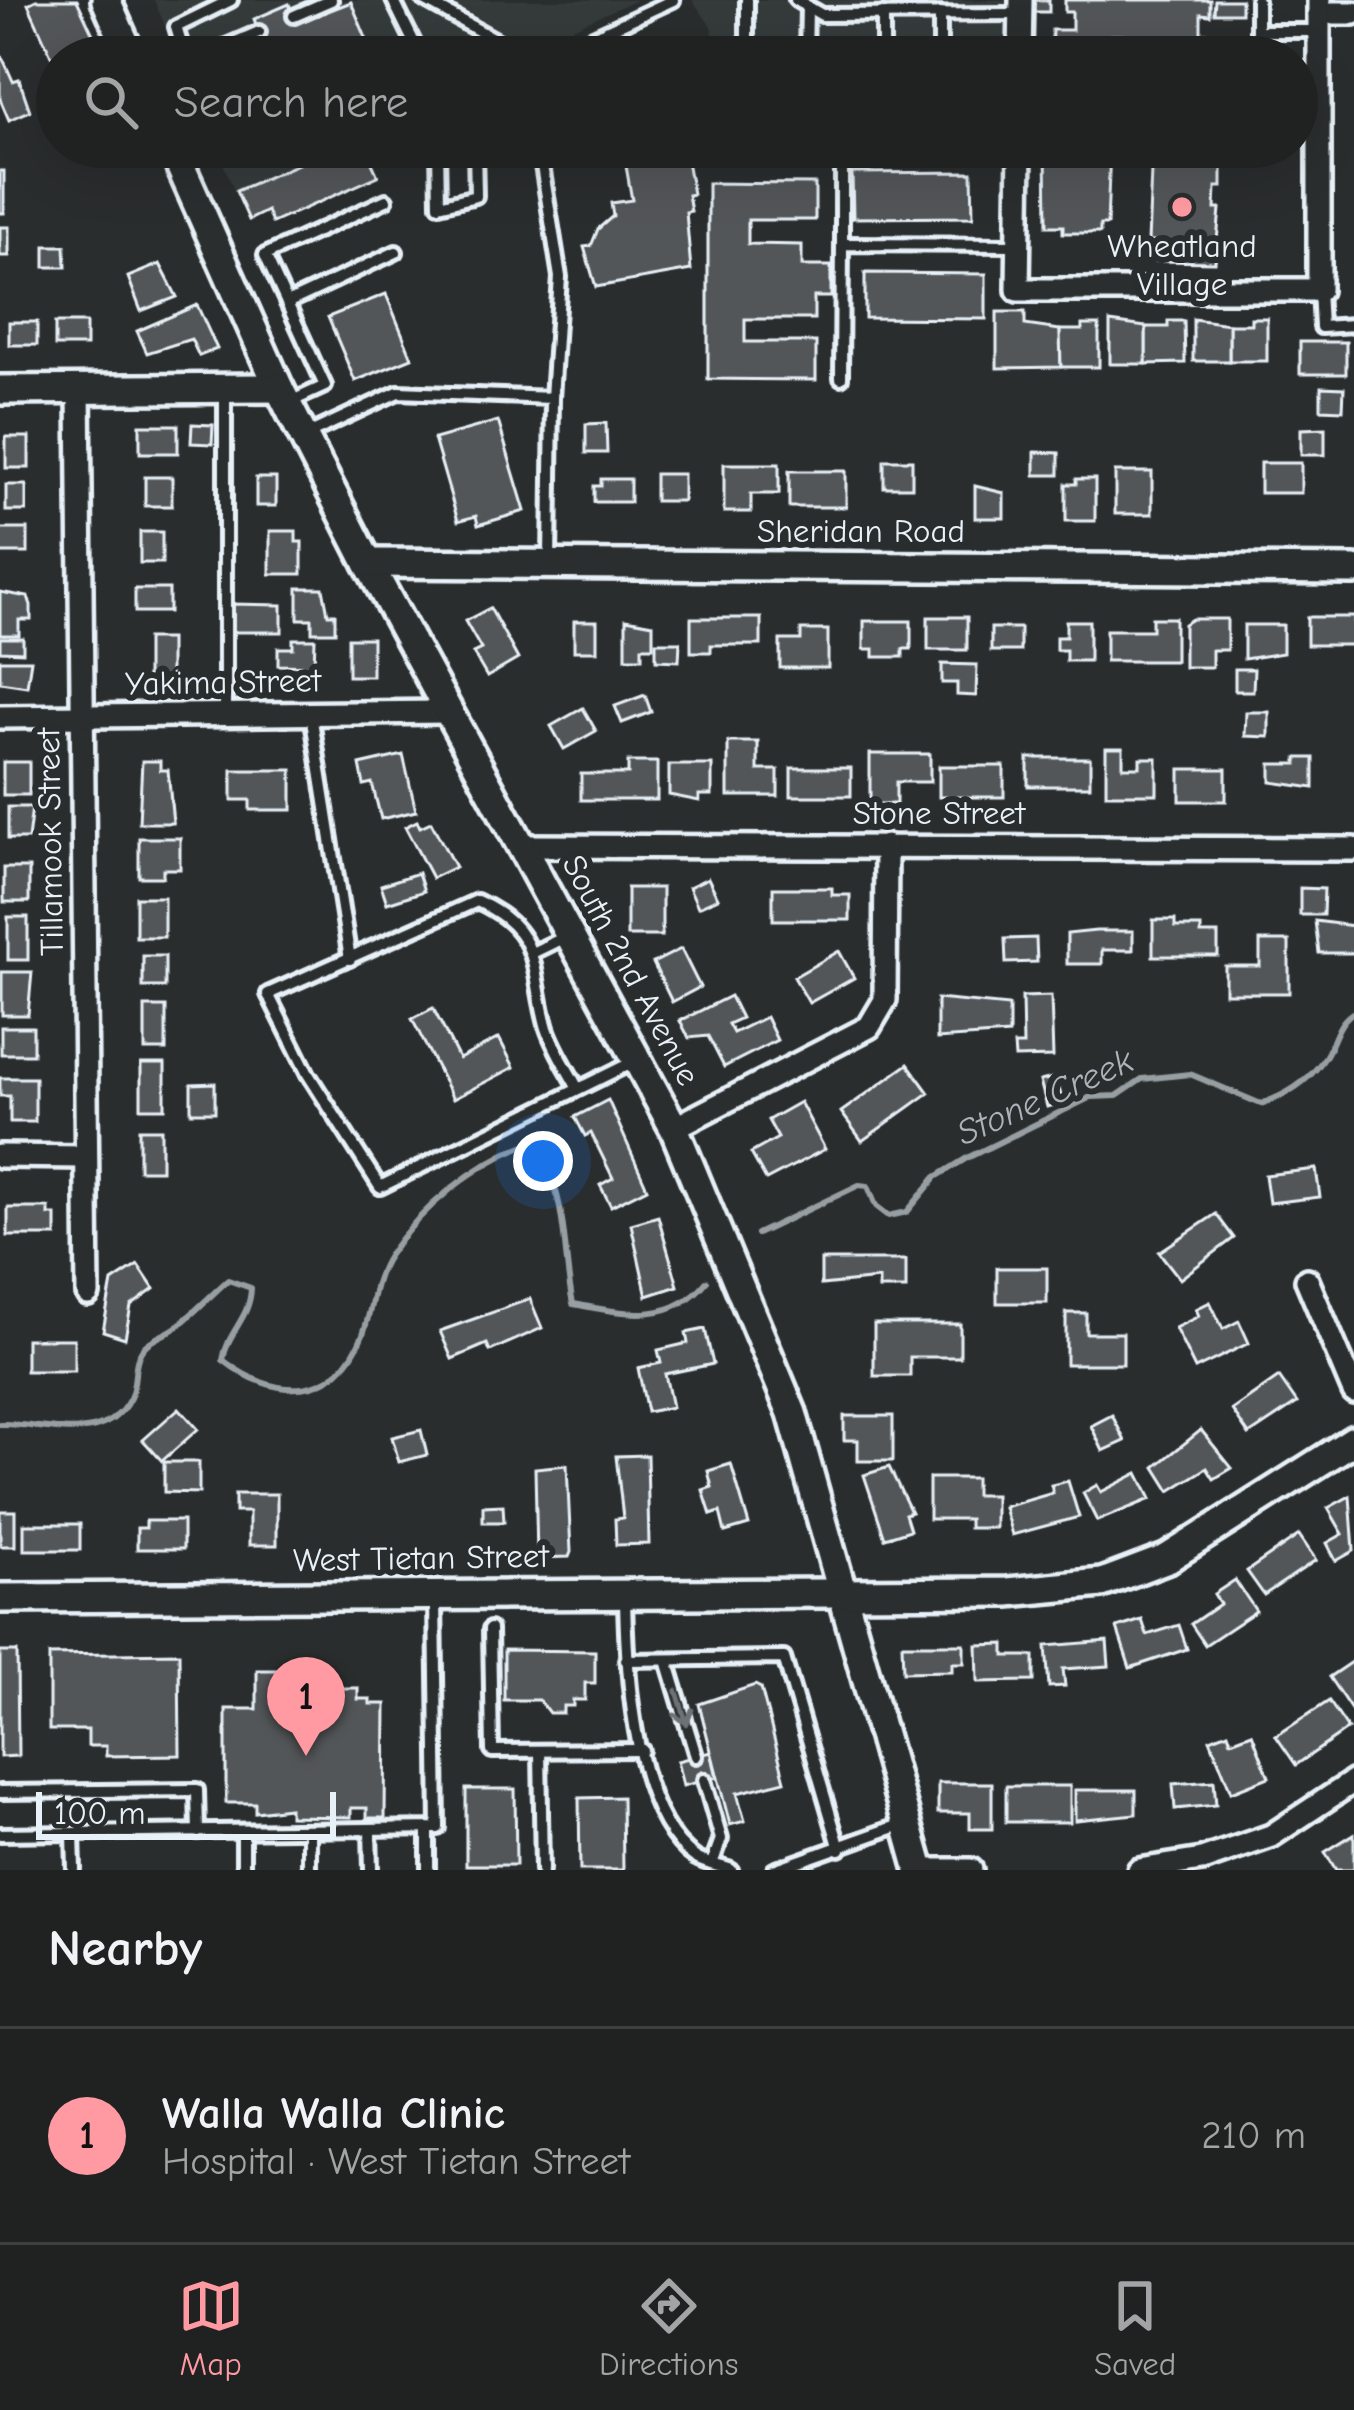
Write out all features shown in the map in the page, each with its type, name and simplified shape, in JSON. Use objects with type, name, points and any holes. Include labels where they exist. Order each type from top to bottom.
[{"type":"main road","points":[[114,3],[124,36]]},
{"type":"main road","name":"South 2nd Avenue","points":[[181,168],[283,395],[368,563],[674,1128],[792,1413],[920,1870]]},
{"type":"main road","points":[[0,390],[225,388],[283,395]]},
{"type":"main road","name":"Sheridan Road","points":[[368,563],[1354,570]]},
{"type":"main road","name":"West Tietan Street","points":[[0,1598],[1008,1592],[1102,1583],[1168,1558],[1354,1440]]},
{"type":"street","points":[[1319,15],[1354,13]]},
{"type":"street","points":[[1020,168],[1018,290],[1318,290],[1310,168]]},
{"type":"street","name":"Tillamook Street","points":[[79,389],[88,1294]]},
{"type":"street","name":"Yakima Street","points":[[0,717],[447,712]]},
{"type":"street","points":[[674,1128],[869,1027],[885,1000],[886,845]]},
{"type":"street","name":"Stone Street","points":[[524,846],[1354,849]]},
{"type":"street","points":[[0,1156],[86,1156]]},
{"type":"street","points":[[1307,1280],[1354,1392]]},
{"type":"street","points":[[1139,1870],[1202,1860],[1271,1836],[1354,1780]]},
{"type":"street","points":[[920,1870],[971,1870]]},
{"type":"lane","points":[[179,36],[176,27],[231,0]]},
{"type":"lane","points":[[294,16],[331,0]]},
{"type":"lane","points":[[392,0],[410,36]]},
{"type":"lane","points":[[424,0],[489,36]]},
{"type":"lane","points":[[595,36],[673,0]]},
{"type":"lane","points":[[747,0],[747,36]]},
{"type":"lane","points":[[1257,36],[1258,0]]},
{"type":"lane","points":[[801,3],[822,15],[940,14],[1021,7]]},
{"type":"lane","points":[[801,3],[804,36]]},
{"type":"lane","points":[[883,14],[883,36]]},
{"type":"lane","points":[[940,14],[940,36]]},
{"type":"lane","points":[[1257,31],[1319,15]]},
{"type":"lane","points":[[250,36],[259,32]]},
{"type":"lane","points":[[438,168],[439,205],[476,196],[475,168]]},
{"type":"lane","points":[[542,168],[560,277],[551,398],[550,565]]},
{"type":"lane","points":[[842,168],[842,378]]},
{"type":"lane","points":[[283,395],[326,386],[265,255],[386,200]]},
{"type":"lane","points":[[842,244],[1019,244]]},
{"type":"lane","points":[[287,303],[396,253]]},
{"type":"lane","points":[[1318,290],[1321,327],[1354,325]]},
{"type":"lane","points":[[225,388],[225,715]]},
{"type":"lane","points":[[304,436],[398,392],[551,398]]},
{"type":"lane","points":[[311,714],[350,959]]},
{"type":"lane","points":[[578,1089],[548,1030],[532,953],[518,928],[477,901],[322,972],[314,969],[268,994],[308,1074],[380,1187],[578,1089],[638,1059]]},
{"type":"lane","points":[[532,953],[571,934]]},
{"type":"lane","points":[[625,1593],[626,1660],[642,1750],[672,1833],[694,1864],[731,1870]]},
{"type":"lane","points":[[0,1834],[438,1828],[435,1594]]},
{"type":"lane","points":[[490,1630],[492,1751],[642,1750]]},
{"type":"lane","points":[[626,1660],[784,1658],[840,1849]]},
{"type":"lane","points":[[667,1660],[696,1756]]},
{"type":"lane","points":[[540,1751],[542,1870]]},
{"type":"lane","points":[[704,1780],[722,1839],[712,1864]]},
{"type":"lane","points":[[0,1792],[197,1790],[198,1832]]},
{"type":"lane","points":[[774,1870],[907,1823]]},
{"type":"lane","points":[[370,1829],[371,1870]]},
{"type":"lane","points":[[428,1829],[428,1870]]},
{"type":"lane","points":[[308,1830],[309,1870]]},
{"type":"lane","points":[[243,1831],[243,1870]]},
{"type":"lane","points":[[73,1833],[74,1870]]},
{"type":"shaded area","points":[[154,0],[636,0],[554,36],[169,36]]},
{"type":"shaded area","points":[[692,0],[1005,0],[1005,36],[713,36],[713,29]]},
{"type":"shaded area","points":[[225,168],[296,168],[237,197]]},
{"type":"building","points":[[77,0],[94,36],[42,36],[28,4]]},
{"type":"building","points":[[1021,0],[1049,0],[1049,12],[1022,12]]},
{"type":"building","points":[[1065,0],[1210,0],[1210,15],[1201,14],[1201,33],[1217,36],[1052,36],[1052,30],[1072,30],[1072,12],[1065,12]]},
{"type":"building","points":[[1215,0],[1241,0],[1241,13],[1214,13]]},
{"type":"building","points":[[351,2],[365,36],[260,36],[254,19],[289,4],[297,23]]},
{"type":"building","points":[[0,52],[13,81],[19,79],[30,111],[9,120],[0,99]]},
{"type":"building","points":[[289,168],[374,168],[378,176],[272,223],[267,211],[249,220],[236,191]]},
{"type":"building","points":[[626,168],[688,168],[693,194],[688,195],[691,211],[686,212],[691,270],[596,287],[584,247],[591,246],[598,229],[613,216],[611,203],[632,200]]},
{"type":"building","name":"Wheatland Village","points":[[1046,168],[1109,168],[1107,225],[1100,225],[1100,233],[1063,233],[1063,226],[1047,226]]},
{"type":"building","name":"Wheatland Village","points":[[1151,168],[1222,168],[1222,187],[1216,187],[1215,209],[1220,209],[1215,262],[1155,261],[1155,242],[1148,242]]},
{"type":"building","points":[[0,171],[4,171],[4,213],[0,213]]},
{"type":"building","points":[[972,172],[973,217],[853,218],[852,173]]},
{"type":"building","points":[[708,183],[815,184],[815,220],[748,220],[748,244],[802,245],[802,266],[831,266],[831,297],[814,297],[814,319],[745,319],[745,342],[816,342],[816,380],[708,379]]},
{"type":"building","points":[[0,227],[9,227],[9,256],[0,256]]},
{"type":"building","points":[[45,246],[65,246],[66,267],[45,267]]},
{"type":"building","points":[[160,264],[177,297],[141,311],[128,277]]},
{"type":"building","points":[[865,273],[986,274],[986,319],[865,318]]},
{"type":"building","points":[[386,294],[412,358],[355,381],[328,317]]},
{"type":"building","points":[[197,305],[217,349],[199,356],[191,339],[147,353],[137,331]]},
{"type":"building","points":[[997,312],[1025,312],[1025,325],[1060,330],[1061,367],[997,368]]},
{"type":"building","points":[[1251,318],[1267,318],[1267,361],[1229,361],[1229,324],[1251,324]]},
{"type":"building","points":[[1193,319],[1229,324],[1229,361],[1193,361]]},
{"type":"building","points":[[1168,321],[1184,321],[1185,363],[1146,364],[1146,327],[1168,327]]},
{"type":"building","points":[[9,322],[37,322],[37,345],[9,345]]},
{"type":"building","points":[[1110,322],[1146,327],[1146,364],[1110,364]]},
{"type":"building","points":[[55,323],[86,323],[86,346],[55,346]]},
{"type":"building","points":[[1082,325],[1099,325],[1099,367],[1061,367],[1060,330],[1082,330]]},
{"type":"building","points":[[1300,342],[1346,342],[1346,374],[1300,374]]},
{"type":"building","points":[[1321,387],[1344,388],[1343,410],[1321,409]]},
{"type":"building","points":[[498,421],[525,511],[478,525],[476,516],[458,521],[434,439]]},
{"type":"building","points":[[606,423],[607,453],[586,453],[586,424]]},
{"type":"building","points":[[192,424],[213,425],[212,444],[191,443]]},
{"type":"building","points":[[140,425],[178,425],[178,453],[140,453]]},
{"type":"building","points":[[1325,428],[1325,455],[1301,455],[1301,429]]},
{"type":"building","points":[[6,437],[29,437],[29,468],[6,468]]},
{"type":"building","points":[[1035,452],[1059,453],[1059,475],[1035,475]]},
{"type":"building","points":[[884,460],[912,460],[912,487],[884,487]]},
{"type":"building","points":[[1260,463],[1301,463],[1301,493],[1260,493]]},
{"type":"building","points":[[724,464],[779,464],[779,494],[751,494],[751,512],[724,512]]},
{"type":"building","points":[[789,471],[846,471],[846,507],[789,507]]},
{"type":"building","points":[[1115,472],[1152,472],[1152,514],[1115,514]]},
{"type":"building","points":[[655,474],[683,474],[683,501],[655,501]]},
{"type":"building","points":[[145,477],[172,477],[172,506],[145,506]]},
{"type":"building","points":[[256,478],[276,478],[276,506],[256,506]]},
{"type":"building","points":[[601,479],[630,479],[630,502],[594,502],[594,486],[601,486]]},
{"type":"building","points":[[1076,479],[1095,479],[1095,521],[1066,521],[1066,484],[1076,484]]},
{"type":"building","points":[[6,485],[26,485],[26,511],[6,511]]},
{"type":"building","points":[[975,486],[1004,493],[1004,518],[975,518]]},
{"type":"building","points":[[0,529],[28,529],[28,553],[0,553]]},
{"type":"building","points":[[270,531],[296,531],[296,542],[302,542],[302,574],[270,574]]},
{"type":"building","points":[[140,532],[162,532],[162,563],[140,563]]},
{"type":"building","points":[[298,588],[323,588],[328,614],[335,614],[335,632],[312,632],[312,619],[298,619]]},
{"type":"building","points":[[135,589],[169,589],[169,612],[135,612]]},
{"type":"building","points":[[0,592],[28,597],[31,620],[19,620],[19,635],[0,635]]},
{"type":"building","points":[[231,604],[282,605],[282,632],[230,632]]},
{"type":"building","points":[[490,608],[518,659],[487,677],[473,653],[481,649],[465,621]]},
{"type":"building","points":[[928,617],[967,617],[967,650],[928,650]]},
{"type":"building","points":[[1307,617],[1354,617],[1354,645],[1307,645]]},
{"type":"building","points":[[691,618],[761,618],[761,645],[711,645],[711,652],[691,652]]},
{"type":"building","points":[[1152,618],[1175,618],[1175,661],[1106,661],[1106,630],[1152,630]]},
{"type":"building","points":[[626,619],[653,624],[653,647],[642,647],[642,658],[626,658]]},
{"type":"building","points":[[1192,619],[1227,619],[1227,650],[1212,650],[1212,667],[1184,667],[1184,624]]},
{"type":"building","points":[[574,621],[597,621],[597,651],[574,651]]},
{"type":"building","points":[[864,621],[911,621],[911,649],[903,649],[903,657],[874,657],[874,649],[864,649]]},
{"type":"building","points":[[1066,621],[1089,621],[1089,661],[1066,661],[1066,650],[1056,650],[1056,637],[1066,637]]},
{"type":"building","points":[[1244,625],[1283,625],[1283,653],[1244,659]]},
{"type":"building","points":[[991,628],[1020,628],[1020,651],[991,651]]},
{"type":"building","points":[[801,630],[828,630],[828,668],[780,668],[780,640],[801,640]]},
{"type":"building","points":[[0,638],[23,638],[23,652],[0,651]]},
{"type":"building","points":[[348,638],[372,638],[372,676],[348,676]]},
{"type":"building","points":[[147,639],[170,639],[170,680],[147,680]]},
{"type":"building","points":[[293,639],[315,639],[314,666],[278,665],[278,648],[293,648]]},
{"type":"building","points":[[656,642],[680,642],[679,661],[656,660]]},
{"type":"building","points":[[0,660],[31,660],[27,686],[0,682]]},
{"type":"building","points":[[942,664],[977,665],[976,696],[957,695],[957,683],[942,683]]},
{"type":"building","points":[[1235,669],[1254,669],[1253,691],[1235,691]]},
{"type":"building","points":[[645,695],[651,712],[622,723],[615,706]]},
{"type":"building","points":[[583,708],[596,731],[564,749],[551,726]]},
{"type":"building","points":[[1246,712],[1269,712],[1269,737],[1245,736]]},
{"type":"building","points":[[728,742],[758,742],[758,770],[778,770],[778,796],[728,796]]},
{"type":"building","points":[[1106,748],[1123,748],[1123,767],[1140,767],[1140,758],[1157,758],[1157,794],[1106,794]]},
{"type":"building","points":[[870,754],[930,754],[930,782],[896,782],[896,804],[870,804]]},
{"type":"building","points":[[403,755],[416,811],[381,819],[372,783],[364,785],[360,765]]},
{"type":"building","points":[[1028,758],[1090,758],[1090,786],[1028,786]]},
{"type":"building","points":[[1297,758],[1314,758],[1314,788],[1271,782],[1271,764],[1297,764]]},
{"type":"building","points":[[142,761],[160,761],[160,770],[168,770],[173,823],[139,823]]},
{"type":"building","points":[[3,762],[29,762],[29,795],[3,795]]},
{"type":"building","points":[[628,762],[657,762],[657,800],[581,800],[581,774],[628,774]]},
{"type":"building","points":[[669,765],[712,765],[712,795],[699,795],[699,801],[669,795]]},
{"type":"building","points":[[939,766],[1004,766],[1004,797],[939,797]]},
{"type":"building","points":[[791,768],[851,768],[851,796],[791,796]]},
{"type":"building","points":[[1180,769],[1226,769],[1226,801],[1180,801]]},
{"type":"building","points":[[232,770],[292,770],[292,810],[250,810],[250,800],[232,800]]},
{"type":"building","points":[[8,807],[32,807],[28,839],[8,839]]},
{"type":"building","points":[[417,821],[420,827],[431,822],[455,867],[432,878],[405,827]]},
{"type":"building","points":[[139,838],[180,838],[180,869],[163,869],[163,877],[139,877]]},
{"type":"building","points":[[4,868],[29,868],[29,902],[4,902]]},
{"type":"building","points":[[418,873],[424,891],[387,903],[381,885]]},
{"type":"building","points":[[708,878],[718,898],[698,907],[689,887]]},
{"type":"building","points":[[627,888],[662,888],[662,936],[627,936]]},
{"type":"building","points":[[773,888],[832,888],[832,895],[850,895],[850,920],[773,920]]},
{"type":"building","points":[[1300,888],[1324,889],[1323,915],[1300,915]]},
{"type":"building","points":[[136,897],[164,897],[164,937],[136,937]]},
{"type":"building","points":[[8,917],[28,917],[28,960],[8,960]]},
{"type":"building","points":[[1153,920],[1175,920],[1175,927],[1201,927],[1201,934],[1218,934],[1218,956],[1153,956]]},
{"type":"building","points":[[1315,921],[1354,926],[1354,953],[1319,953]]},
{"type":"building","points":[[1133,931],[1133,950],[1102,950],[1102,964],[1067,964],[1067,934]]},
{"type":"building","points":[[1036,938],[1037,962],[1006,963],[1005,939]]},
{"type":"building","points":[[1260,941],[1289,941],[1289,993],[1225,993],[1225,966],[1260,966]]},
{"type":"building","points":[[681,949],[700,987],[672,1002],[653,963]]},
{"type":"building","points":[[839,951],[854,978],[809,1003],[794,977]]},
{"type":"building","points":[[143,956],[165,956],[165,987],[143,987]]},
{"type":"building","points":[[2,972],[32,972],[28,1015],[2,1015]]},
{"type":"building","points":[[730,996],[741,1018],[728,1024],[733,1033],[766,1017],[777,1040],[724,1067],[708,1036],[689,1038],[680,1021]]},
{"type":"building","points":[[1051,996],[1053,1057],[1015,1058],[1014,1045],[1023,1045],[1022,997]]},
{"type":"building","points":[[937,999],[1009,1006],[1009,1034],[937,1039]]},
{"type":"building","points":[[145,1007],[166,1007],[166,1050],[145,1050]]},
{"type":"building","points":[[433,1008],[459,1059],[499,1038],[514,1067],[453,1099],[412,1019]]},
{"type":"building","points":[[1,1027],[33,1027],[33,1054],[1,1054]]},
{"type":"building","points":[[141,1064],[165,1064],[165,1108],[141,1108]]},
{"type":"building","points":[[908,1064],[929,1093],[862,1141],[841,1112]]},
{"type":"building","points":[[1056,1077],[1063,1103],[1047,1107],[1040,1081]]},
{"type":"building","points":[[0,1078],[35,1078],[35,1122],[10,1122],[10,1096],[0,1096]]},
{"type":"building","points":[[215,1083],[215,1112],[191,1112],[191,1084]]},
{"type":"building","points":[[608,1100],[647,1188],[611,1206],[600,1185],[613,1178],[591,1133],[585,1136],[575,1117]]},
{"type":"building","points":[[800,1102],[825,1149],[766,1180],[751,1153],[778,1138],[768,1120]]},
{"type":"building","points":[[139,1129],[161,1129],[161,1170],[139,1170]]},
{"type":"building","points":[[1316,1169],[1320,1197],[1269,1203],[1265,1175]]},
{"type":"building","points":[[8,1208],[49,1208],[49,1215],[56,1215],[56,1236],[8,1236]]},
{"type":"building","points":[[1216,1214],[1234,1238],[1180,1279],[1159,1252]]},
{"type":"building","points":[[658,1216],[678,1286],[647,1296],[631,1224]]},
{"type":"building","points":[[821,1260],[906,1260],[906,1289],[879,1289],[879,1279],[821,1285]]},
{"type":"building","points":[[138,1265],[154,1289],[131,1306],[125,1338],[103,1331],[112,1282]]},
{"type":"building","points":[[997,1268],[1047,1268],[1047,1303],[997,1303]]},
{"type":"building","points":[[530,1299],[542,1328],[490,1351],[487,1344],[452,1359],[440,1331]]},
{"type":"building","points":[[1210,1302],[1223,1329],[1239,1321],[1249,1343],[1195,1369],[1175,1328],[1199,1316],[1196,1309]]},
{"type":"building","points":[[1066,1313],[1086,1313],[1086,1333],[1123,1333],[1123,1364],[1066,1364]]},
{"type":"building","points":[[874,1324],[960,1324],[960,1357],[910,1357],[910,1376],[874,1376]]},
{"type":"building","points":[[705,1329],[713,1364],[665,1374],[672,1407],[647,1412],[638,1368],[661,1363],[658,1350],[688,1343],[686,1333]]},
{"type":"building","points":[[26,1339],[74,1339],[74,1371],[26,1371]]},
{"type":"building","points":[[1279,1377],[1297,1403],[1249,1435],[1232,1410]]},
{"type":"building","points":[[179,1408],[198,1429],[162,1461],[143,1440]]},
{"type":"building","points":[[1112,1415],[1125,1441],[1103,1451],[1091,1426]]},
{"type":"building","points":[[844,1416],[893,1416],[893,1461],[858,1461],[858,1440],[844,1440]]},
{"type":"building","points":[[421,1430],[427,1455],[399,1462],[392,1437]]},
{"type":"building","points":[[1201,1430],[1232,1468],[1214,1479],[1207,1468],[1170,1491],[1155,1467]]},
{"type":"building","points":[[647,1455],[649,1544],[616,1545],[615,1519],[623,1518],[616,1456]]},
{"type":"building","points":[[164,1462],[199,1462],[199,1493],[164,1492]]},
{"type":"building","points":[[731,1464],[749,1525],[725,1532],[720,1512],[711,1515],[703,1490],[712,1487],[708,1471]]},
{"type":"building","points":[[567,1465],[571,1552],[569,1557],[537,1558],[535,1468]]},
{"type":"building","points":[[889,1467],[911,1512],[905,1514],[910,1530],[885,1538],[864,1475]]},
{"type":"building","points":[[1138,1473],[1151,1499],[1097,1521],[1083,1493],[1097,1485],[1101,1492]]},
{"type":"building","points":[[929,1478],[975,1478],[975,1495],[995,1495],[995,1528],[969,1528],[969,1519],[929,1519]]},
{"type":"building","points":[[1068,1481],[1079,1517],[1012,1535],[1004,1507],[1053,1493],[1051,1485]]},
{"type":"building","points":[[235,1494],[277,1494],[277,1545],[249,1545],[249,1512],[235,1512]]},
{"type":"building","points":[[1350,1496],[1354,1551],[1336,1561],[1327,1543],[1343,1534],[1328,1508]]},
{"type":"building","points":[[503,1505],[504,1522],[483,1522],[483,1506]]},
{"type":"building","points":[[0,1511],[15,1511],[15,1546],[0,1546]]},
{"type":"building","points":[[146,1521],[183,1521],[183,1549],[137,1549],[137,1528],[146,1528]]},
{"type":"building","points":[[24,1524],[80,1524],[80,1550],[24,1550]]},
{"type":"building","points":[[1299,1535],[1316,1560],[1264,1595],[1247,1571]]},
{"type":"building","points":[[1235,1580],[1256,1611],[1205,1645],[1191,1624],[1220,1604],[1214,1594]]},
{"type":"building","points":[[1142,1620],[1147,1635],[1179,1625],[1187,1649],[1130,1668],[1117,1628]]},
{"type":"building","points":[[1107,1641],[1109,1666],[1063,1669],[1065,1686],[1049,1687],[1046,1646]]},
{"type":"building","points":[[902,1644],[964,1644],[964,1663],[952,1663],[952,1671],[903,1672]]},
{"type":"building","points":[[1005,1644],[1005,1656],[1034,1656],[1034,1681],[978,1682],[977,1645]]},
{"type":"building","points":[[504,1650],[595,1651],[595,1683],[585,1683],[585,1700],[573,1700],[573,1706],[563,1706],[563,1713],[549,1713],[539,1700],[504,1700]]},
{"type":"building","points":[[0,1652],[17,1652],[18,1756],[0,1757]]},
{"type":"building","points":[[179,1653],[180,1755],[106,1756],[106,1746],[88,1746],[88,1730],[49,1730],[49,1655]]},
{"type":"building","points":[[1354,1660],[1354,1714],[1329,1677]]},
{"type":"building","points":[[257,1670],[288,1670],[288,1707],[330,1707],[330,1699],[342,1699],[342,1688],[358,1688],[358,1699],[370,1699],[370,1704],[386,1704],[385,1818],[367,1818],[367,1808],[351,1808],[351,1817],[289,1816],[289,1808],[255,1812],[255,1803],[226,1803],[226,1709],[257,1709]]},
{"type":"building","points":[[755,1685],[761,1688],[785,1781],[737,1793],[745,1821],[730,1825],[699,1704]]},
{"type":"building","points":[[1329,1701],[1348,1729],[1296,1765],[1276,1736]]},
{"type":"building","points":[[1228,1732],[1231,1741],[1252,1733],[1269,1777],[1231,1792],[1210,1739]]},
{"type":"building","points":[[711,1752],[717,1777],[683,1786],[677,1761]]},
{"type":"building","points":[[1214,1781],[1216,1805],[1175,1809],[1173,1784]]},
{"type":"building","points":[[938,1783],[992,1783],[992,1829],[970,1829],[970,1813],[938,1813]]},
{"type":"building","points":[[1006,1786],[1070,1786],[1070,1822],[1006,1822]]},
{"type":"building","points":[[466,1789],[515,1789],[516,1865],[466,1865]]},
{"type":"building","points":[[1075,1790],[1136,1790],[1136,1814],[1075,1820]]},
{"type":"building","points":[[622,1797],[623,1870],[580,1870],[579,1798]]},
{"type":"building","points":[[1354,1834],[1354,1870],[1336,1870],[1325,1852]]},
{"type":"waterway","name":"Stone Creek","points":[[757,1234],[859,1185],[868,1186],[876,1206],[889,1216],[907,1212],[936,1177],[967,1158],[1091,1097],[1117,1096],[1142,1079],[1190,1074],[1261,1104],[1310,1075],[1343,1021],[1354,1012]]},
{"type":"waterway","name":"Stone Creek","points":[[0,1424],[71,1430],[105,1424],[130,1398],[138,1357],[146,1345],[179,1325],[228,1280],[251,1288],[223,1360],[263,1383],[283,1388],[320,1383],[351,1357],[363,1334],[383,1265],[417,1220],[489,1162],[530,1143],[543,1160],[558,1199],[573,1304],[645,1313],[678,1305],[707,1281]]},
{"type":"place","name":"Wheatland Village","points":[[1182,207]]},
{"type":"place","name":"Walla Walla Clinic","points":[[306,1756]]}]
